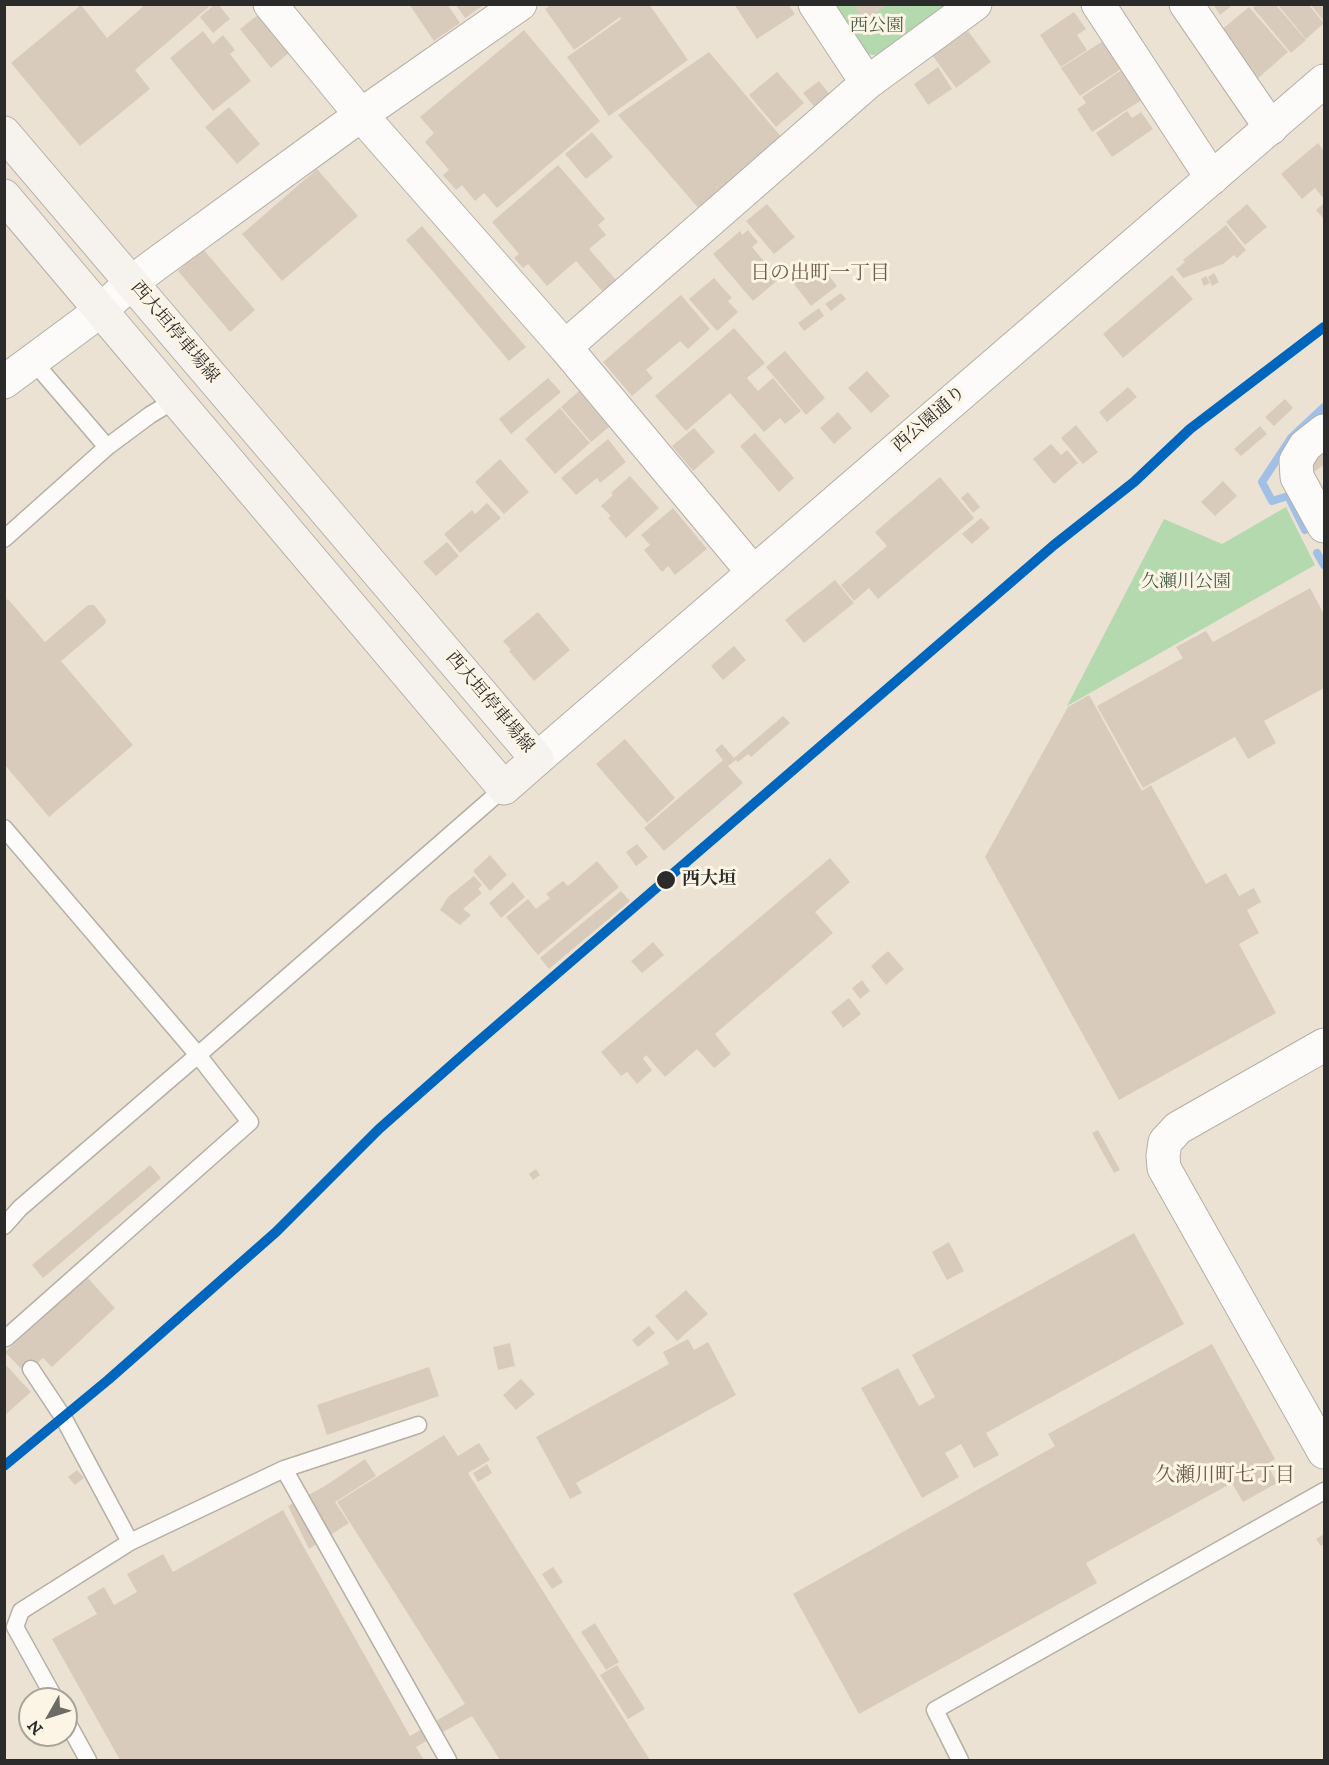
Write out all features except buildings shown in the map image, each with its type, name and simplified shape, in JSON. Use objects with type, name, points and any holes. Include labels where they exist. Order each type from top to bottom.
[{"type":"main road","name":"西大垣停車場線","points":[[4,133],[537,759],[504,788]]},
{"type":"main road","points":[[4,196],[504,788]]},
{"type":"street","points":[[270,4],[361,115],[565,346],[753,572]]},
{"type":"street","points":[[4,382],[100,311],[131,283],[361,115],[520,4]]},
{"type":"street","points":[[815,4],[867,83]]},
{"type":"street","points":[[565,346],[867,83],[975,4]]},
{"type":"street","points":[[1098,4],[1212,178]]},
{"type":"street","points":[[1186,4],[1271,128]]},
{"type":"street","name":"西公園通り","points":[[537,759],[1324,81]]},
{"type":"street","points":[[1324,431],[1305,447],[1296,461],[1297,477],[1324,526]]},
{"type":"street","points":[[1324,1045],[1178,1128],[1165,1142],[1163,1156],[1164,1168],[1324,1452]]},
{"type":"lane","points":[[33,361],[107,447]]},
{"type":"lane","points":[[4,539],[107,447],[150,415],[175,400]]},
{"type":"lane","points":[[4,1226],[20,1208],[504,788]]},
{"type":"lane","points":[[4,828],[198,1055],[250,1122],[8,1340]]},
{"type":"lane","points":[[31,1369],[63,1417],[130,1542]]},
{"type":"lane","points":[[48,1687],[15,1627],[21,1611],[130,1542],[284,1469],[418,1425]]},
{"type":"lane","points":[[284,1469],[448,1761]]},
{"type":"lane","points":[[960,1761],[935,1710],[1324,1491]]},
{"type":"lane","points":[[78,1742],[88,1761]]},
{"type":"path","points":[[873,4],[889,27]]},
{"type":"green space","name":"西公園","points":[[832,5],[950,5],[878,56],[864,53]]},
{"type":"green space","name":"久瀬川公園","points":[[1286,507],[1315,565],[1067,706],[1164,519],[1222,544]]},
{"type":"waterway","points":[[1305,530],[1288,496],[1272,501],[1262,482],[1291,438],[1324,407]]},
{"type":"waterway","points":[[1317,553],[1324,565]]},
{"type":"transit line","points":[[4,1466],[108,1380],[276,1232],[379,1129],[473,1046],[1054,545],[1134,482],[1190,429],[1324,327]]},
{"type":"place","name":"西大垣","points":[[666,880]]},
{"type":"district","name":"日の出町一丁目","points":[[820,275]]},
{"type":"district","name":"久瀬川町七丁目","points":[[1225,1477]]}]
